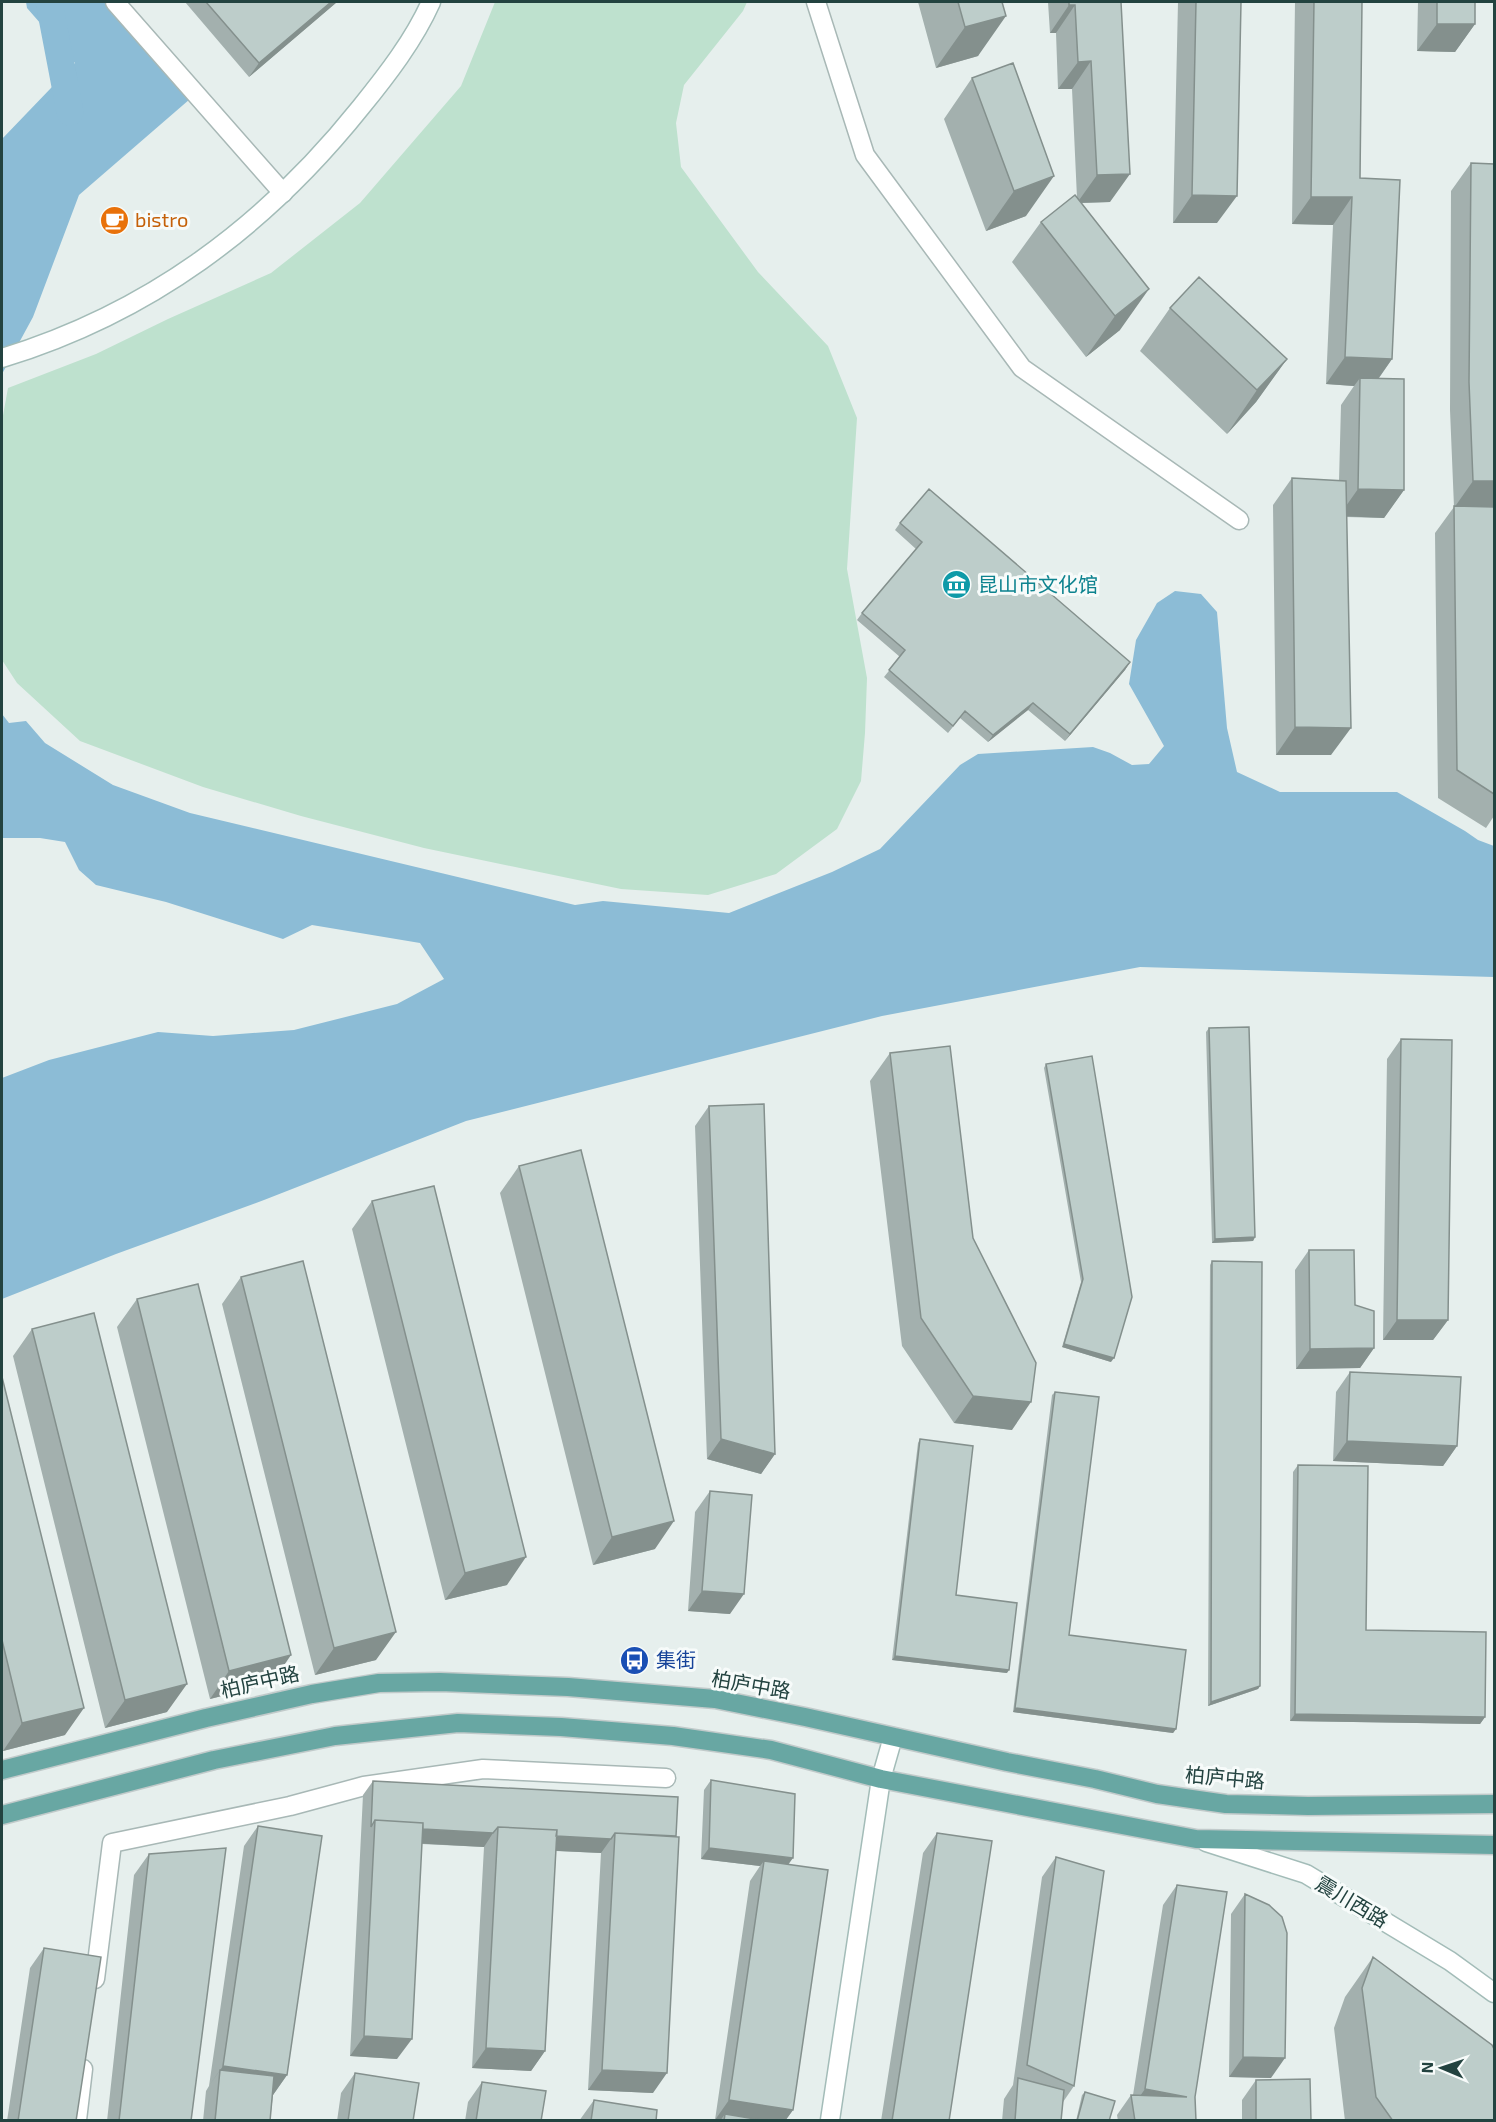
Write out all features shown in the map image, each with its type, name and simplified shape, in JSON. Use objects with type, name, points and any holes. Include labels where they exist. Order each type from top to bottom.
[{"type":"main road","name":"柏庐中路","points":[[2,1770],[206,1718],[312,1694],[379,1683],[440,1682],[568,1687],[715,1699],[1157,1794],[1226,1804],[1308,1806],[1494,1804]]},
{"type":"main road","points":[[2,1815],[214,1760],[335,1736],[459,1723],[561,1727],[674,1736],[771,1750],[880,1779],[1196,1839],[1494,1845]]},
{"type":"street","points":[[115,2],[283,193]]},
{"type":"street","points":[[2,358],[43,345],[108,316],[178,278],[243,229],[283,193],[343,130],[389,72],[431,2]]},
{"type":"street","points":[[816,2],[865,155],[1022,368],[1239,520]]},
{"type":"street","points":[[830,2121],[880,1779],[893,1737]]},
{"type":"street","points":[[93,1993],[112,1843],[290,1806],[364,1786],[483,1769],[666,1778]]},
{"type":"street","name":"震川西路","points":[[1196,1839],[1306,1874],[1449,1961],[1494,1993]]},
{"type":"street","points":[[77,2121],[86,2051]]},
{"type":"green space","points":[[495,2],[747,2],[743,11],[684,85],[676,123],[681,167],[758,272],[828,346],[857,418],[847,569],[867,678],[861,781],[837,829],[776,874],[708,895],[621,889],[424,848],[301,816],[203,787],[80,741],[17,683],[2,660],[2,421],[8,388],[96,354],[271,273],[360,203],[461,86]]},
{"type":"water","points":[[26,2],[107,2],[190,99],[79,195],[33,317],[2,374],[2,139],[75,63],[27,8]]},
{"type":"water","points":[[1175,591],[1201,594],[1217,612],[1227,728],[1237,772],[1280,792],[1397,792],[1478,840],[1494,846],[1494,977],[1140,967],[882,1016],[466,1121],[2,1299],[2,1078],[49,1060],[158,1032],[213,1036],[294,1030],[397,1004],[444,979],[420,943],[312,925],[283,939],[166,902],[96,885],[79,870],[65,842],[40,838],[2,838],[2,714],[9,723],[26,721],[45,743],[113,785],[190,813],[575,905],[603,901],[729,913],[832,872],[880,849],[960,765],[978,754],[1093,747],[1132,765],[1149,764],[1164,746],[1129,684],[1136,640],[1157,603]]},
{"type":"building","points":[[206,2],[331,2],[259,63]]},
{"type":"building","points":[[958,2],[1002,2],[1006,16],[965,27]]},
{"type":"building","points":[[1069,2],[1121,2],[1130,174],[1097,175],[1091,61],[1078,62],[1075,5],[1069,5]]},
{"type":"building","points":[[1196,2],[1241,2],[1237,196],[1192,195]]},
{"type":"building","points":[[1314,2],[1362,2],[1360,178],[1400,180],[1392,359],[1345,357],[1352,197],[1311,197]]},
{"type":"building","points":[[1437,2],[1475,2],[1475,24],[1437,24]]},
{"type":"building","points":[[1013,63],[1054,176],[1014,191],[972,78]]},
{"type":"building","points":[[1471,163],[1494,164],[1494,481],[1473,481],[1469,382]]},
{"type":"building","points":[[1075,195],[1149,289],[1115,316],[1041,222]]},
{"type":"building","points":[[1199,277],[1287,359],[1257,390],[1170,308]]},
{"type":"building","points":[[1360,378],[1404,379],[1404,490],[1358,489]]},
{"type":"building","points":[[1292,478],[1346,481],[1351,728],[1295,727]]},
{"type":"building","name":"昆山市文化馆","points":[[929,489],[1130,662],[1070,734],[1033,703],[993,735],[965,711],[953,726],[889,670],[905,650],[862,613],[922,542],[900,523]]},
{"type":"building","points":[[1454,506],[1494,507],[1494,794],[1457,770]]},
{"type":"building","points":[[1249,1027],[1255,1237],[1215,1239],[1209,1028]]},
{"type":"building","points":[[1401,1039],[1452,1040],[1448,1320],[1397,1320]]},
{"type":"building","points":[[950,1046],[973,1238],[1036,1363],[1031,1402],[973,1396],[921,1318],[890,1053]]},
{"type":"building","points":[[1092,1056],[1132,1297],[1114,1358],[1064,1344],[1083,1279],[1046,1064]]},
{"type":"building","points":[[764,1104],[775,1454],[721,1439],[709,1106]]},
{"type":"building","points":[[581,1150],[674,1521],[612,1537],[519,1166]]},
{"type":"building","points":[[434,1186],[526,1557],[465,1573],[372,1201]]},
{"type":"building","points":[[1309,1250],[1354,1250],[1355,1305],[1374,1311],[1374,1348],[1310,1349]]},
{"type":"building","points":[[303,1261],[396,1632],[334,1648],[241,1277]]},
{"type":"building","points":[[1212,1261],[1262,1262],[1260,1686],[1211,1702]]},
{"type":"building","points":[[198,1284],[291,1655],[229,1671],[137,1299]]},
{"type":"building","points":[[94,1313],[187,1684],[125,1700],[32,1329]]},
{"type":"building","points":[[1350,1372],[1461,1377],[1457,1446],[1347,1441]]},
{"type":"building","points":[[2,1377],[84,1708],[22,1723],[2,1640]]},
{"type":"building","points":[[1055,1392],[1099,1397],[1069,1635],[1186,1650],[1176,1729],[1015,1708]]},
{"type":"building","points":[[920,1439],[973,1446],[956,1595],[1017,1603],[1009,1670],[895,1656]]},
{"type":"building","points":[[1298,1465],[1368,1466],[1366,1630],[1486,1632],[1485,1717],[1295,1714]]},
{"type":"building","points":[[710,1491],[752,1495],[744,1594],[702,1591]]},
{"type":"building","points":[[711,1780],[795,1794],[793,1858],[709,1848]]},
{"type":"building","points":[[373,1781],[678,1797],[676,1836],[615,1833],[611,1839],[556,1836],[557,1830],[498,1827],[493,1833],[423,1829],[423,1823],[375,1820],[371,1827]]},
{"type":"building","points":[[375,1820],[423,1823],[412,2039],[364,2036]]},
{"type":"building","points":[[258,1826],[322,1836],[287,2075],[223,2066]]},
{"type":"building","points":[[498,1827],[557,1830],[545,2051],[486,2048]]},
{"type":"building","points":[[615,1833],[679,1837],[667,2073],[602,2070]]},
{"type":"building","points":[[937,1833],[992,1841],[949,2121],[892,2121]]},
{"type":"building","points":[[226,1848],[191,2121],[119,2121],[149,1854]]},
{"type":"building","points":[[1056,1857],[1104,1871],[1074,2086],[1027,2065]]},
{"type":"building","points":[[764,1861],[828,1870],[793,2110],[729,2100]]},
{"type":"building","points":[[1177,1885],[1227,1892],[1195,2097],[1196,2121],[1135,2121],[1131,2095],[1187,2097],[1145,2089]]},
{"type":"building","points":[[1245,1894],[1269,1905],[1282,1917],[1287,1933],[1285,2058],[1243,2057]]},
{"type":"building","points":[[44,1948],[101,1957],[76,2121],[18,2121]]},
{"type":"building","points":[[1373,1957],[1492,2045],[1494,2049],[1494,2121],[1393,2121],[1376,2097],[1362,1988]]},
{"type":"building","points":[[220,2070],[274,2076],[270,2121],[215,2121]]},
{"type":"building","points":[[355,2073],[419,2083],[413,2121],[348,2121]]},
{"type":"building","points":[[1018,2078],[1064,2090],[1061,2121],[1015,2121]]},
{"type":"building","points":[[1310,2079],[1311,2121],[1256,2121],[1256,2080]]},
{"type":"building","points":[[482,2082],[546,2091],[541,2121],[476,2121]]},
{"type":"building","points":[[1085,2092],[1115,2101],[1109,2121],[1077,2121]]},
{"type":"building","points":[[594,2100],[657,2110],[656,2121],[591,2121]]},
{"type":"building","points":[[725,2114],[767,2121],[724,2121]]},
{"type":"waterway","points":[[49,2],[70,112]]},
{"type":"place","name":"bistro","points":[[114,220]]},
{"type":"place","name":"昆山市文化馆","points":[[957,585]]},
{"type":"place","name":"集街","points":[[635,1660]]}]
